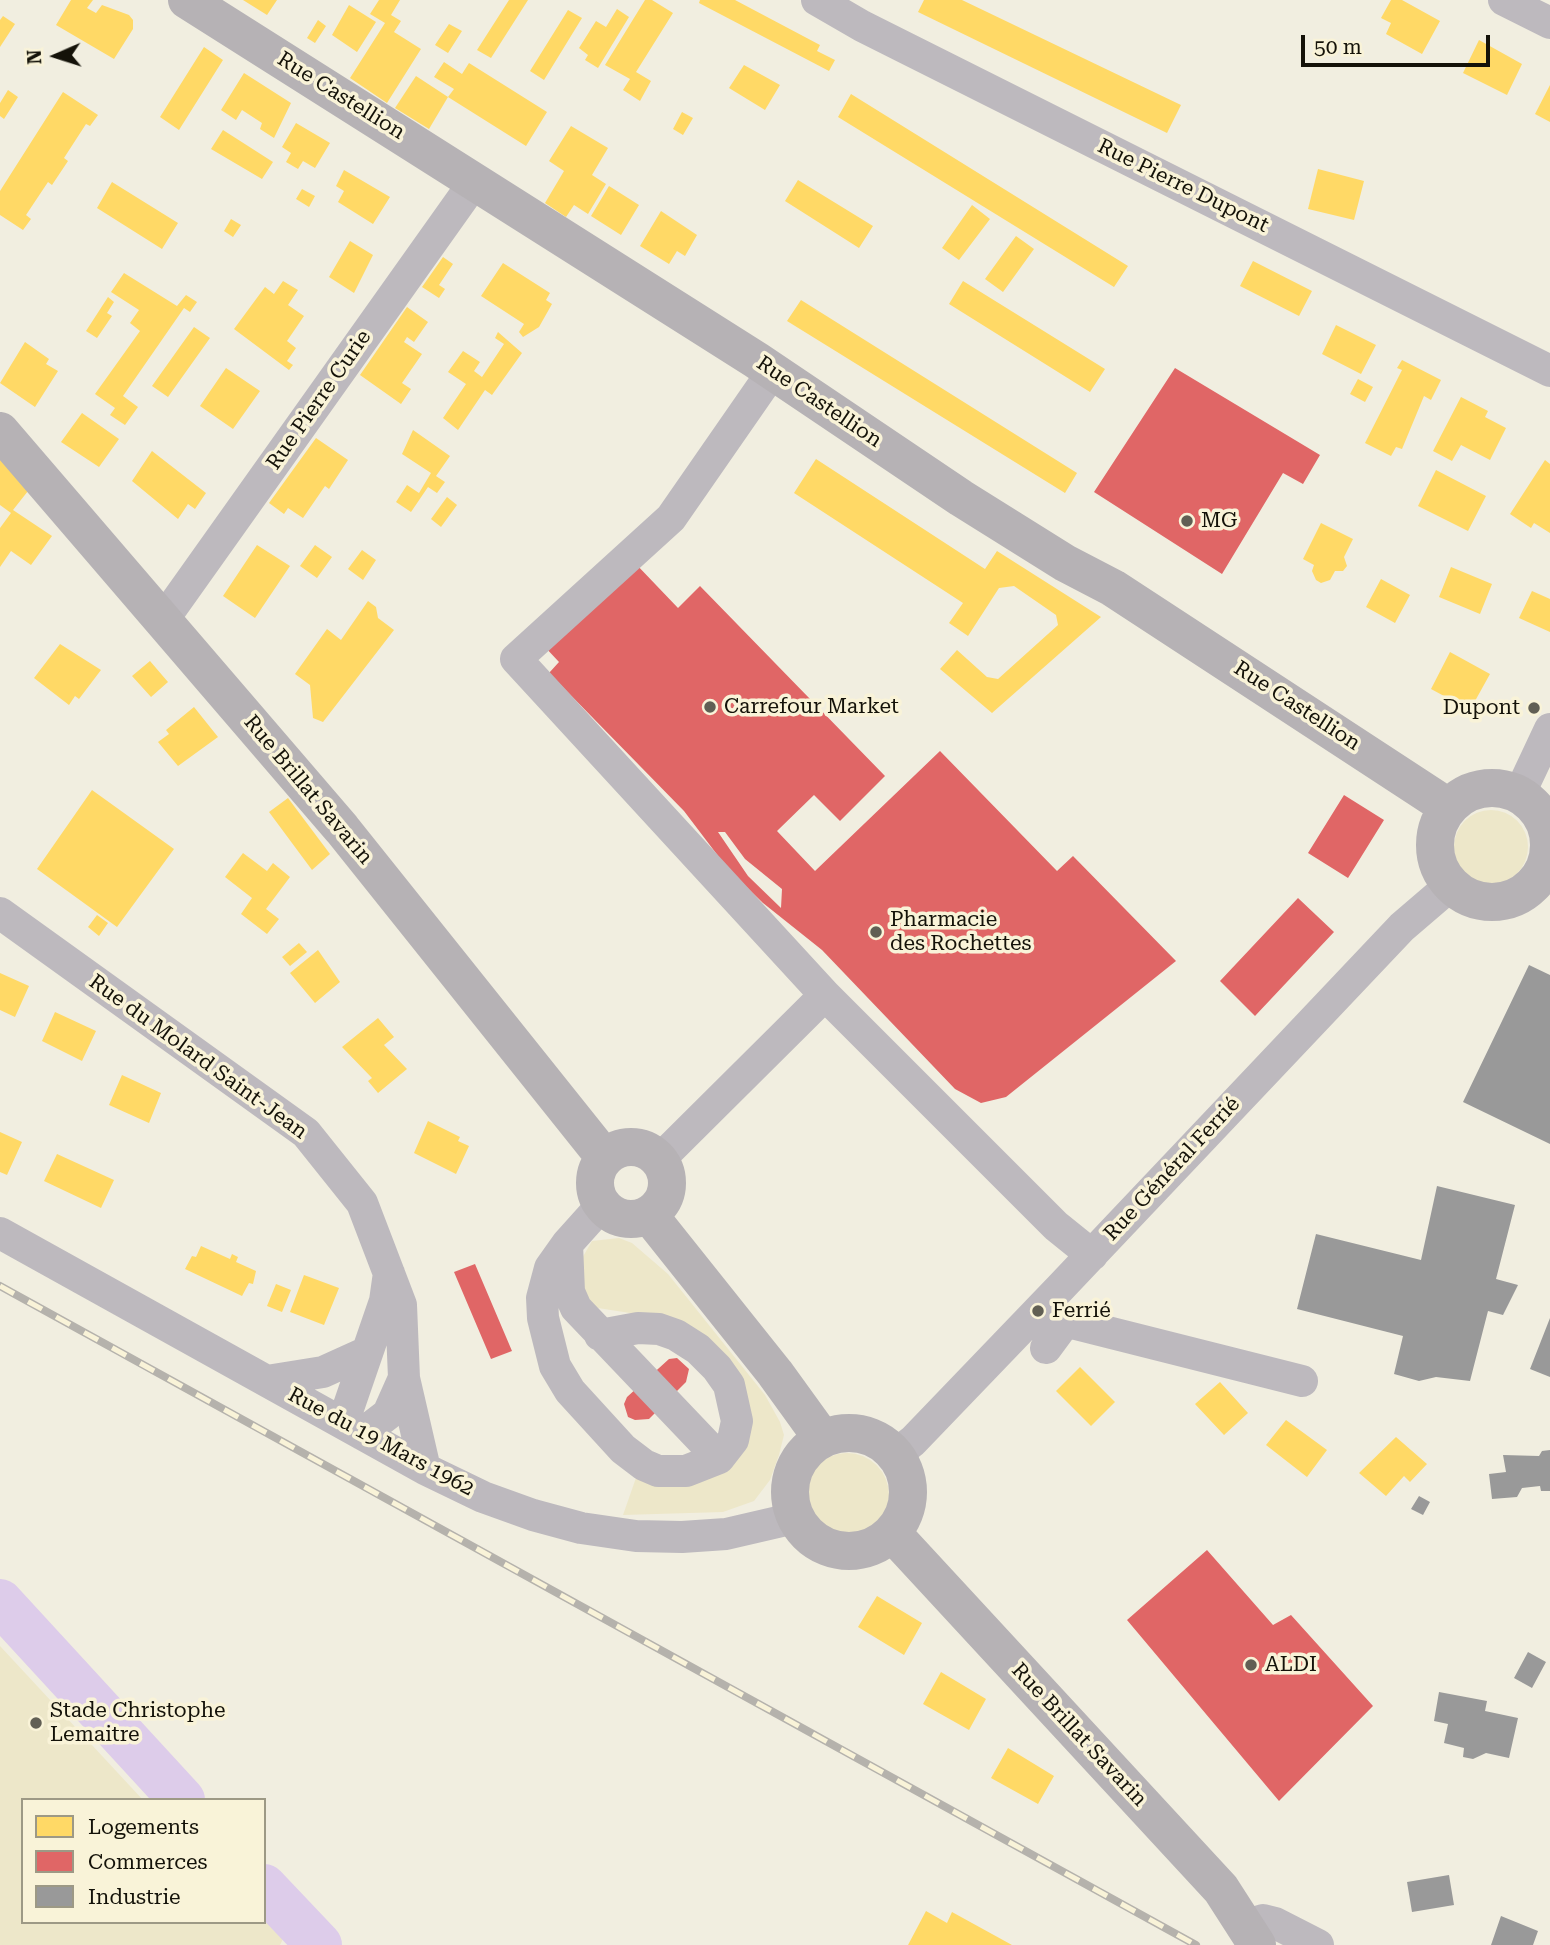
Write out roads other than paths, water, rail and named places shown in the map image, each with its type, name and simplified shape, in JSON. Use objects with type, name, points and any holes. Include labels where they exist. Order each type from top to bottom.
[{"type":"main road","name":"Rue Castellion","points":[[187,0],[773,371],[961,498],[1065,563],[1113,588],[1448,807]]},
{"type":"main road","name":"Rue Brillat Savarin","points":[[0,431],[342,829],[605,1158]]},
{"type":"main road","points":[[1495,788],[1519,795],[1538,811],[1546,826],[1549,842],[1546,872],[1530,888],[1499,902],[1481,901],[1465,896],[1451,886],[1435,855],[1435,837],[1448,807],[1464,795],[1479,789],[1495,788]]},
{"type":"main road","points":[[626,1147],[650,1152],[659,1160],[665,1169],[667,1190],[657,1209],[639,1219],[619,1218],[602,1205],[595,1186],[599,1166],[605,1158],[626,1147]]},
{"type":"main road","points":[[649,1215],[775,1373],[822,1438]]},
{"type":"main road","points":[[846,1432],[861,1433],[876,1439],[895,1455],[907,1480],[908,1499],[903,1517],[892,1533],[879,1543],[848,1551],[817,1542],[804,1532],[795,1518],[789,1498],[790,1478],[798,1460],[822,1438],[846,1432]]},
{"type":"main road","name":"Rue Brillat Savarin","points":[[892,1533],[1221,1889],[1252,1935]]},
{"type":"street","name":"Rue Pierre Dupont","points":[[817,0],[862,26],[1550,370]]},
{"type":"street","points":[[1504,0],[1550,23]]},
{"type":"street","name":"Rue Pierre Curie","points":[[163,620],[475,181]]},
{"type":"street","points":[[773,371],[671,518],[516,659],[825,995],[1056,1226],[1092,1255]]},
{"type":"street","points":[[1519,795],[1550,729]]},
{"type":"street","name":"Rue Général Ferrié","points":[[895,1455],[1051,1313],[1092,1255],[1402,927],[1451,886]]},
{"type":"street","name":"Rue du Molard Saint-Jean","points":[[0,913],[306,1133],[362,1203],[390,1269],[401,1305],[404,1378]]},
{"type":"street","points":[[659,1160],[825,995]]},
{"type":"street","points":[[600,1335],[639,1328],[659,1329],[676,1335],[698,1349],[717,1368],[729,1385],[737,1421],[733,1440],[719,1458],[686,1471],[658,1471],[644,1465],[623,1448],[570,1391],[555,1366],[543,1318],[542,1298],[550,1268],[567,1244],[602,1205]]},
{"type":"street","name":"Rue du 19 Mars 1962","points":[[0,1233],[425,1468],[483,1497],[533,1515],[581,1528],[636,1536],[726,1534],[795,1518]]},
{"type":"street","points":[[567,1244],[569,1292],[576,1308],[719,1458]]},
{"type":"street","points":[[390,1269],[385,1301],[365,1353],[352,1428],[388,1415],[404,1378]]},
{"type":"street","points":[[1046,1348],[1060,1329],[1051,1313]]},
{"type":"street","points":[[1051,1313],[1302,1381]]},
{"type":"street","points":[[267,1381],[323,1372],[365,1353]]},
{"type":"street","points":[[404,1378],[425,1468]]},
{"type":"street","points":[[1252,1935],[1263,1920],[1275,1923],[1318,1945]]},
{"type":"waterway","points":[[0,1602],[180,1798]]},
{"type":"waterway","points":[[266,1889],[319,1945]]},
{"type":"railway","points":[[0,1286],[1196,1945]]},
{"type":"place","name":"MG","points":[[1187,521]]},
{"type":"place","name":"Carrefour Market","points":[[710,707]]},
{"type":"place","name":"Dupont","points":[[1534,708]]},
{"type":"place","name":"Pharmacie des Rochettes","points":[[876,932]]},
{"type":"place","name":"Ferrié","points":[[1038,1311]]},
{"type":"place","name":"ALDI","points":[[1251,1665]]},
{"type":"place","name":"Stade Christophe Lemaitre","points":[[36,1723]]}]
